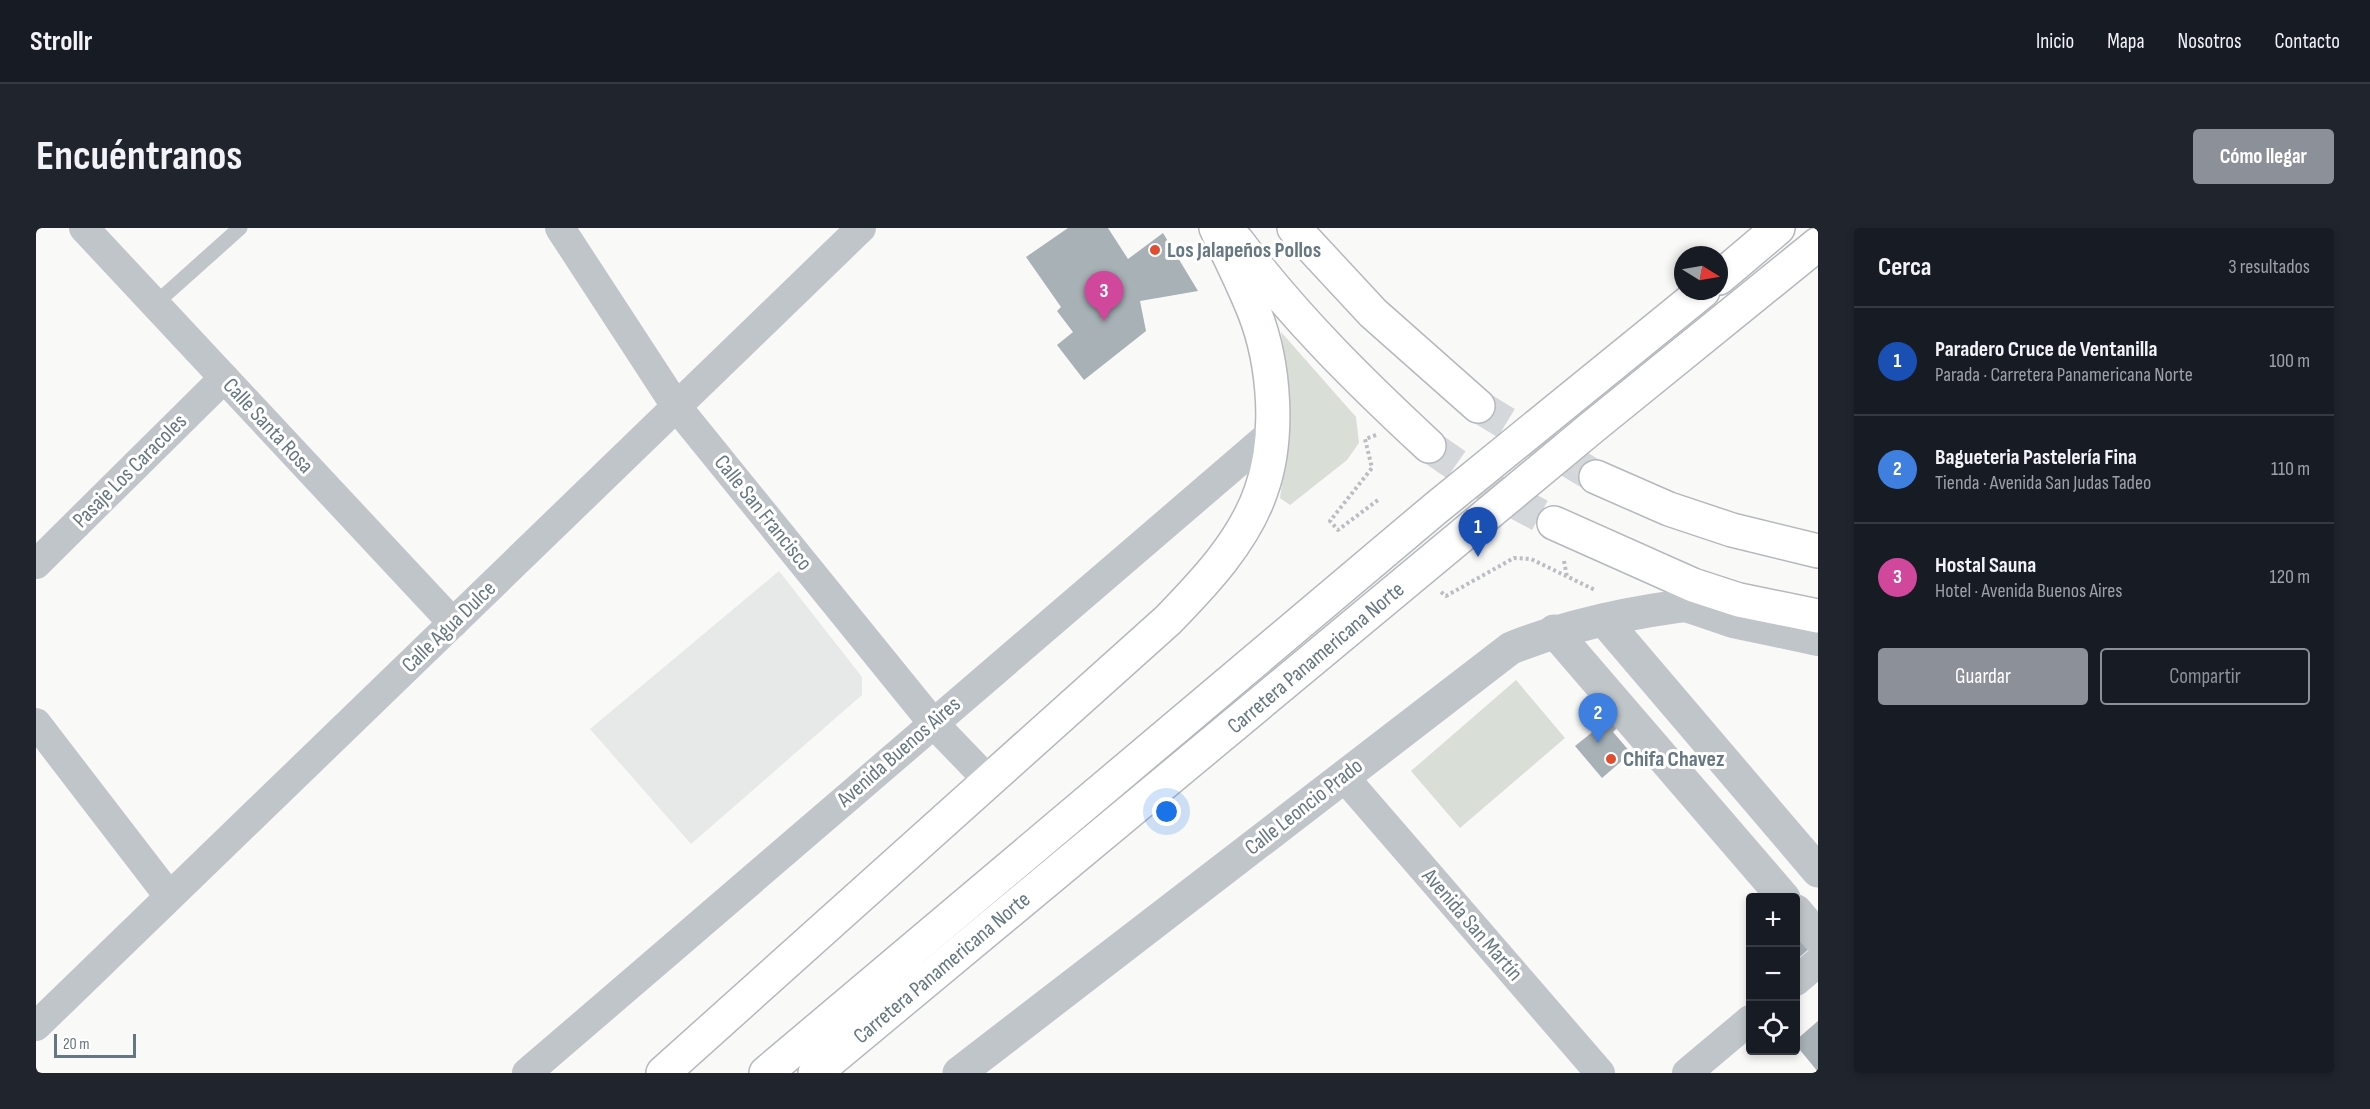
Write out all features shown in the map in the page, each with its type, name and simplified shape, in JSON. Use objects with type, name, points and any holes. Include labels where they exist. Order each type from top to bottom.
[{"type":"highway","points":[[663,1073],[1168,620],[1206,580],[1238,535],[1261,492],[1273,432],[1271,377],[1255,313],[1216,228]]},
{"type":"highway","points":[[1227,228],[1269,285],[1346,369],[1429,446]]},
{"type":"highway","points":[[1294,228],[1373,313],[1478,406]]},
{"type":"highway","points":[[1728,270],[1778,228]]},
{"type":"highway","name":"Carretera Panamericana Norte","points":[[815,1073],[1590,429],[1818,244]]},
{"type":"highway","name":"Carretera Panamericana Norte","points":[[766,1073],[1436,508],[1692,300]]},
{"type":"highway","points":[[1596,477],[1669,509],[1732,530],[1818,551]]},
{"type":"highway","points":[[1554,523],[1693,585],[1739,600],[1818,616]]},
{"type":"street","name":"Calle Santa Rosa","points":[[84,228],[453,623]]},
{"type":"street","name":"Calle San Francisco","points":[[560,228],[676,406],[933,723],[988,780]]},
{"type":"street","name":"Calle Agua Dulce","points":[[36,1026],[861,228]]},
{"type":"street","name":"Pasaje Los Caracoles","points":[[36,564],[224,378]]},
{"type":"street","name":"Avenida Buenos Aires","points":[[527,1073],[1273,432]]},
{"type":"street","name":"Calle Leoncio Prado","points":[[959,1073],[1511,648],[1604,607],[1680,605],[1739,600]]},
{"type":"street","points":[[1680,605],[1732,623],[1818,641]]},
{"type":"street","points":[[1604,607],[1818,871]]},
{"type":"street","points":[[1554,631],[1781,893]]},
{"type":"street","points":[[36,723],[170,897]]},
{"type":"street","name":"Avenida San Martín","points":[[1344,777],[1600,1073]]},
{"type":"street","points":[[1800,916],[1818,937]]},
{"type":"street","points":[[1800,978],[1818,962]]},
{"type":"street","points":[[1687,1073],[1746,1023]]},
{"type":"lane","points":[[155,304],[240,228]]},
{"type":"path","points":[[1365,439],[1372,468],[1330,521],[1338,530],[1378,500]]},
{"type":"path","points":[[1438,589],[1446,596],[1514,558],[1531,559],[1604,607]]},
{"type":"shaded area","points":[[1281,332],[1356,417],[1359,443],[1347,460],[1290,505],[1280,498],[1289,434],[1289,392]]},
{"type":"shaded area","points":[[779,571],[862,677],[862,695],[691,844],[590,729]]},
{"type":"shaded area","points":[[1516,680],[1565,738],[1460,828],[1411,771]]},
{"type":"building","points":[[1068,228],[1108,228],[1128,259],[1163,233],[1198,291],[1140,301],[1146,331],[1084,380],[1057,345],[1073,332],[1057,311],[1061,307],[1026,257]]},
{"type":"building","points":[[1610,718],[1618,727],[1613,732],[1631,753],[1602,778],[1575,746]]},
{"type":"building","points":[[1800,937],[1809,949],[1800,957]]},
{"type":"building","points":[[1818,1021],[1818,1072],[1800,1050],[1800,1037]]},
{"type":"tunnel","points":[[1478,406],[1596,477]]},
{"type":"tunnel","points":[[1429,446],[1491,489],[1554,523]]},
{"type":"place","name":"Los Jalapeños Pollos","points":[[1155,250]]},
{"type":"place","name":"Hostal Sauna","points":[[1104,321]]},
{"type":"place","name":"Paradero Cruce de Ventanilla","points":[[1478,557]]},
{"type":"place","name":"Bagueteria Pastelería Fina","points":[[1598,743]]},
{"type":"place","name":"Chifa Chavez","points":[[1611,759]]}]
